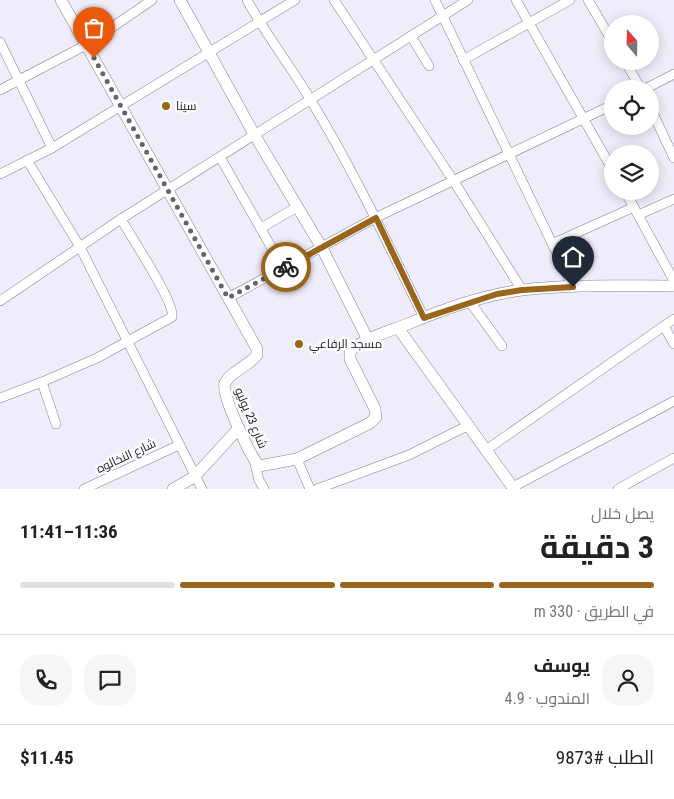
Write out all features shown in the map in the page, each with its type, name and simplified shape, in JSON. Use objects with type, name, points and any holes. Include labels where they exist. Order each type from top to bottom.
[{"type":"street","name":"شارع 23 يوليو","points":[[61,0],[257,349],[257,355],[253,361],[228,379],[223,385],[224,392],[239,428],[254,460],[259,466],[297,459],[370,423],[376,417],[375,409],[350,359],[350,351],[368,340],[470,302],[522,290],[573,287],[674,286]]},
{"type":"street","points":[[0,90],[86,44],[152,0]]},
{"type":"street","points":[[180,0],[207,52],[322,248],[368,340]]},
{"type":"street","points":[[247,0],[310,99],[376,218],[424,318]]},
{"type":"street","points":[[0,174],[52,148],[295,0]]},
{"type":"street","points":[[334,0],[453,180],[522,290]]},
{"type":"street","points":[[435,0],[554,243],[573,287]]},
{"type":"street","points":[[0,301],[121,219],[468,0]]},
{"type":"street","points":[[516,0],[531,23],[604,155]]},
{"type":"street","points":[[463,60],[570,0]]},
{"type":"street","points":[[588,0],[604,27]]},
{"type":"street","points":[[411,36],[429,66]]},
{"type":"street","points":[[0,42],[52,148]]},
{"type":"street","points":[[659,82],[674,74]]},
{"type":"street","points":[[228,298],[376,218],[604,109]]},
{"type":"street","points":[[659,126],[674,158]]},
{"type":"street","points":[[220,157],[283,268]]},
{"type":"street","points":[[27,160],[80,247],[129,341],[194,477],[202,489]]},
{"type":"street","points":[[554,243],[636,211],[674,199]]},
{"type":"street","points":[[630,200],[674,281]]},
{"type":"street","points":[[261,228],[297,207]]},
{"type":"street","points":[[0,398],[42,382],[170,320],[173,314],[166,297],[121,219]]},
{"type":"street","points":[[470,302],[502,346]]},
{"type":"street","points":[[486,450],[674,319]]},
{"type":"street","points":[[664,326],[674,344]]},
{"type":"street","points":[[398,328],[514,488],[674,401]]},
{"type":"street","points":[[42,382],[56,424]]},
{"type":"street","points":[[317,489],[329,487],[409,455],[469,425]]},
{"type":"street","points":[[172,489],[194,477],[239,428]]},
{"type":"street","name":"شارع النخالوه","points":[[84,489],[179,445]]},
{"type":"street","points":[[618,489],[674,458]]},
{"type":"street","points":[[297,459],[310,489]]},
{"type":"street","points":[[254,460],[259,480],[264,489]]},
{"type":"way so far","points":[[94,58],[228,298],[286,267]]},
{"type":"place","name":"سينا","points":[[166,106]]},
{"type":"place","name":"مسجد الرفاعي","points":[[299,344]]},
{"type":"route","points":[[286,267],[376,218],[424,318],[497,294],[522,290],[573,287]]}]
